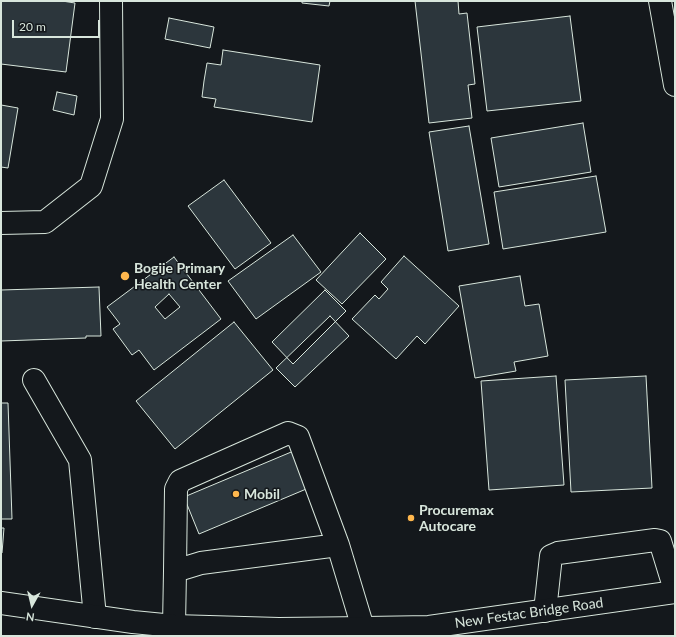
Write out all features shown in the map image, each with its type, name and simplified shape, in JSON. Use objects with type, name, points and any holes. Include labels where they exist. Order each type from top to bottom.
[{"type":"main road","points":[[1,223],[45,222],[91,186],[112,119],[111,1]]},
{"type":"main road","points":[[660,1],[675,85]]},
{"type":"main road","points":[[34,380],[80,460],[95,617]]},
{"type":"main road","points":[[174,626],[176,489],[180,481],[288,434],[298,437],[338,545],[363,628]]},
{"type":"main road","points":[[545,611],[551,556],[558,553],[655,540],[660,541],[675,591]]},
{"type":"main road","points":[[175,571],[201,563],[338,545]]},
{"type":"main road","name":"New Festac Bridge Road","points":[[1,603],[95,617],[174,626],[279,629],[429,627],[495,616],[545,611],[675,591]]},
{"type":"building","points":[[1,1],[62,1],[75,3],[66,72],[1,64]]},
{"type":"building","points":[[302,1],[330,1],[329,6],[302,3]]},
{"type":"building","points":[[415,1],[458,1],[459,14],[467,13],[475,84],[468,85],[472,118],[429,123]]},
{"type":"building","points":[[570,16],[581,101],[487,111],[477,27]]},
{"type":"building","points":[[169,18],[214,27],[210,48],[165,39]]},
{"type":"building","points":[[223,50],[320,65],[312,122],[214,107],[216,99],[202,97],[204,81],[207,63],[221,65]]},
{"type":"building","points":[[57,92],[77,96],[74,115],[53,110]]},
{"type":"building","points":[[1,105],[18,108],[8,168],[1,167]]},
{"type":"building","points":[[583,123],[591,172],[499,187],[491,138]]},
{"type":"building","points":[[469,126],[489,244],[448,251],[429,132]]},
{"type":"building","points":[[596,176],[606,232],[503,249],[494,192]]},
{"type":"building","points":[[224,180],[271,243],[235,269],[188,206]]},
{"type":"building","points":[[360,233],[386,259],[342,304],[316,280]]},
{"type":"building","points":[[293,235],[321,272],[256,319],[228,281]]},
{"type":"building","points":[[404,256],[459,306],[425,344],[417,336],[396,359],[352,319],[375,295],[379,299],[388,289],[381,282]]},
{"type":"building","points":[[174,257],[221,319],[154,370],[139,350],[132,355],[113,329],[120,324],[107,307]],"holes":[[[169,294],[180,307],[165,319],[155,307]]]},
{"type":"building","points":[[520,276],[525,306],[539,304],[548,356],[514,362],[516,371],[475,378],[459,286]]},
{"type":"building","points":[[99,287],[101,336],[86,336],[86,338],[1,341],[1,290]]},
{"type":"building","points":[[325,290],[346,311],[293,364],[272,342]]},
{"type":"building","points":[[330,316],[349,336],[295,387],[276,368]]},
{"type":"building","points":[[234,322],[273,370],[175,449],[136,401]]},
{"type":"building","points":[[556,376],[564,485],[489,490],[481,381]]},
{"type":"building","points":[[646,376],[652,488],[571,492],[565,380]]},
{"type":"building","points":[[1,403],[8,403],[12,519],[1,519]]},
{"type":"building","points":[[296,450],[311,487],[199,534],[184,497]]},
{"type":"building","points":[[1,528],[4,528],[2,553],[1,553]]},
{"type":"place","name":"Bogije Primary Health Center","points":[[125,276]]},
{"type":"place","name":"Mobil","points":[[236,494]]},
{"type":"place","name":"Procuremax Autocare","points":[[411,518]]}]
